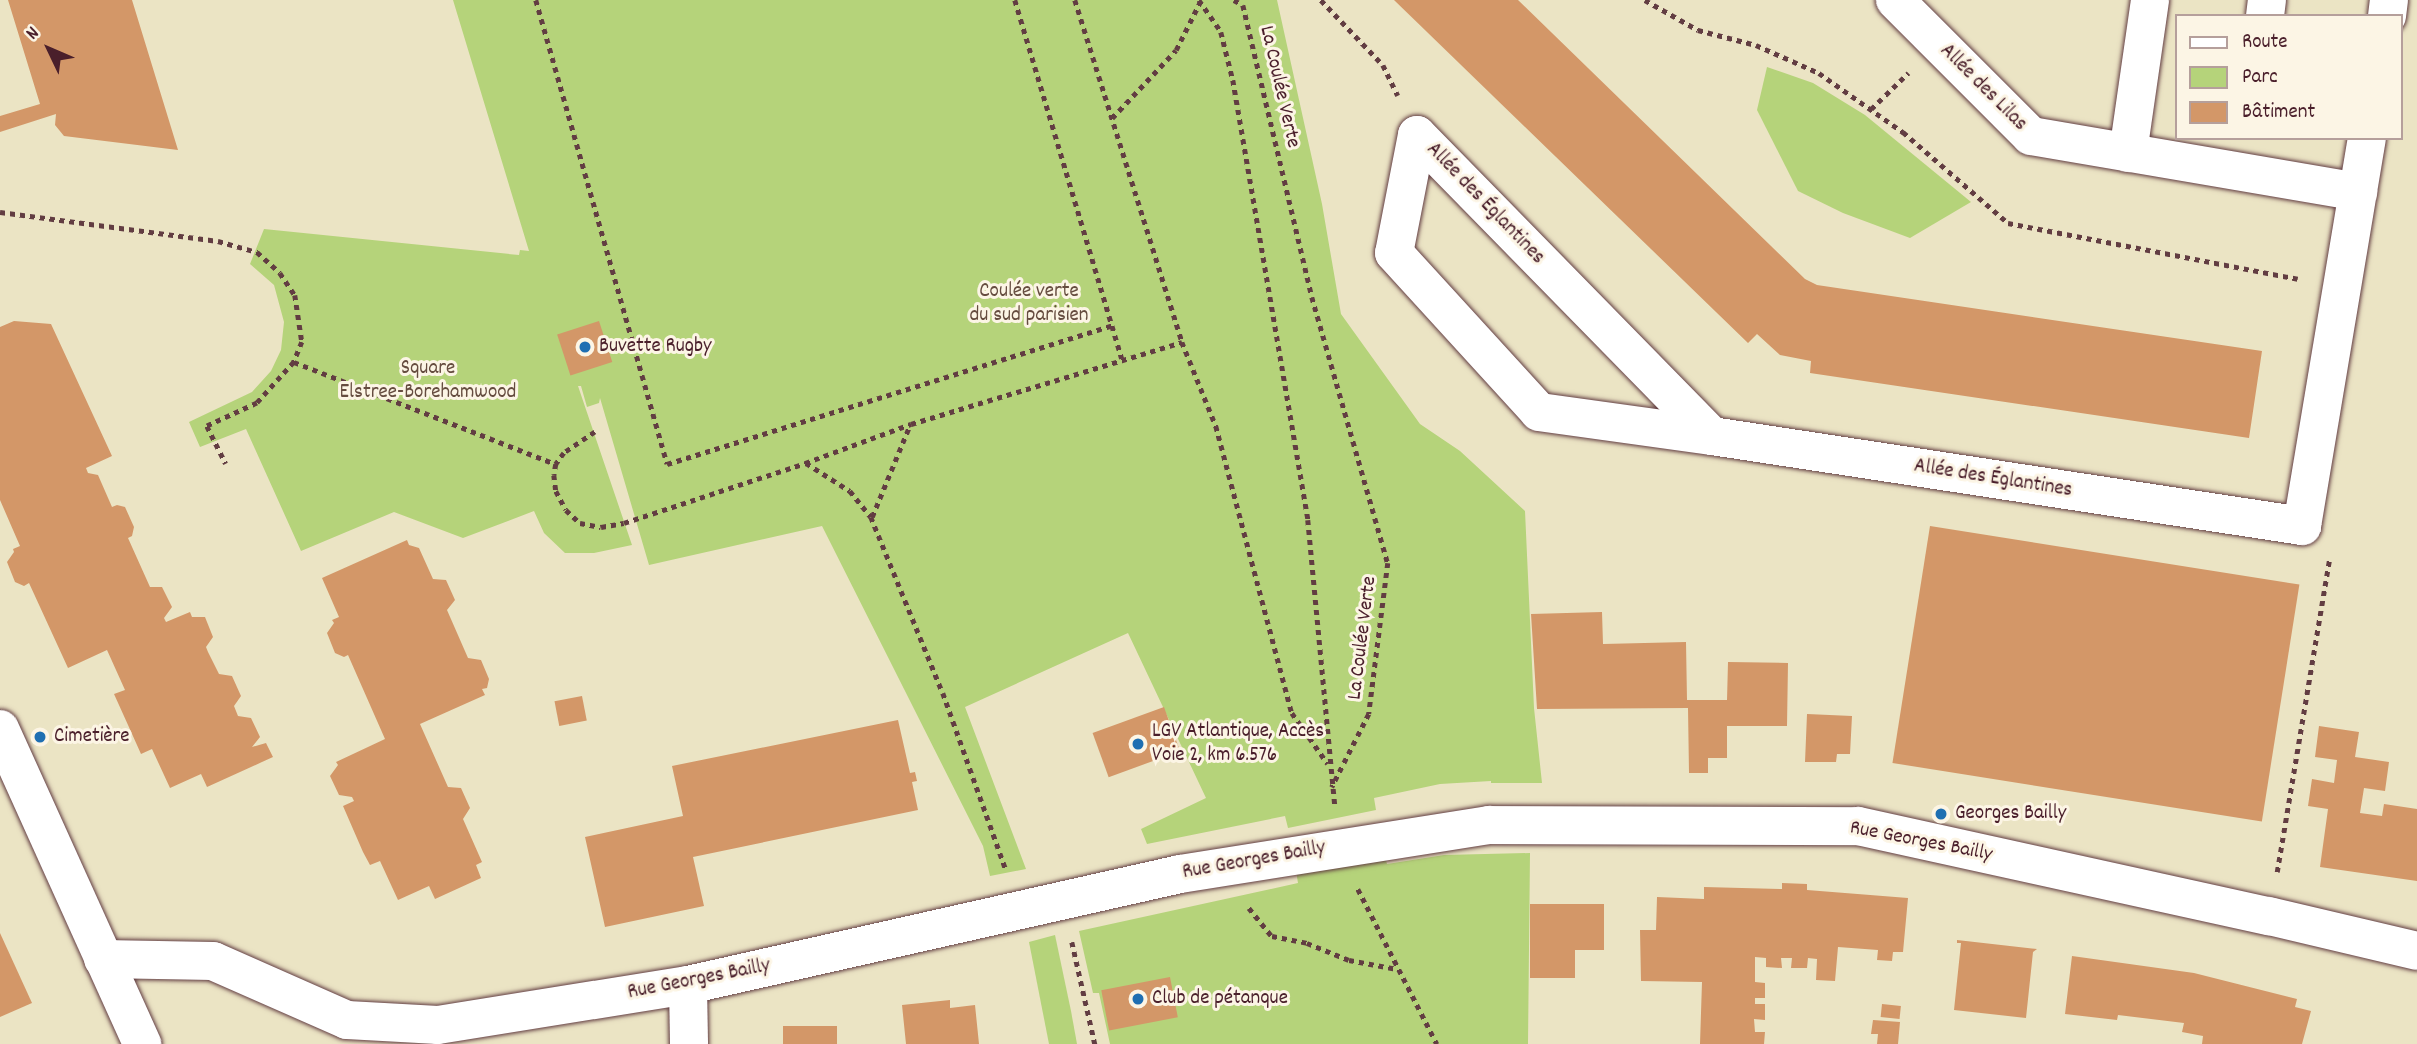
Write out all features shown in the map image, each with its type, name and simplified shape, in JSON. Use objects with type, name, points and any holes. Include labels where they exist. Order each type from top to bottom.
[{"type":"street","name":"Allée des Lilas","points":[[1895,0],[2031,136],[2128,153],[2241,155],[2358,192]]},
{"type":"street","points":[[2128,153],[2150,0]]},
{"type":"street","points":[[1417,135],[1394,253],[1539,412],[1712,436]]},
{"type":"street","name":"Allée des Églantines","points":[[1417,135],[1712,436],[2302,526]]},
{"type":"street","points":[[2302,526],[2367,140]]},
{"type":"street","points":[[0,729],[142,1044]]},
{"type":"street","name":"Rue Georges Bailly","points":[[103,960],[214,961],[347,1020],[438,1025],[688,985],[1064,900],[1233,865],[1489,825],[1858,826],[2417,951]]},
{"type":"street","points":[[688,985],[689,1044]]},
{"type":"path","points":[[536,0],[667,464],[1113,325]]},
{"type":"path","points":[[1015,0],[1122,358]]},
{"type":"path","points":[[1075,0],[1182,342],[1216,426],[1292,713],[1329,766]]},
{"type":"path","name":"La Coulée Verte","points":[[1200,1],[1221,32],[1233,80],[1308,520],[1331,787],[1369,715],[1388,563],[1312,297],[1243,5],[1234,0]]},
{"type":"path","points":[[1321,0],[1383,65],[1417,135]]},
{"type":"path","points":[[1645,0],[1698,30],[1756,45],[1819,73],[1903,132],[2008,223],[2342,287]]},
{"type":"path","points":[[1112,118],[1176,50],[1200,1]]},
{"type":"path","points":[[0,212],[218,241],[257,252],[280,272],[295,295],[302,342],[294,362],[257,403],[207,426],[226,464]]},
{"type":"path","points":[[595,432],[577,442],[556,464],[556,491],[566,510],[580,523],[601,527],[624,523],[805,463],[911,424],[1182,342]]},
{"type":"path","points":[[294,362],[556,464]]},
{"type":"path","points":[[871,517],[911,424]]},
{"type":"path","points":[[805,463],[850,491],[871,517],[943,693],[1020,910]]},
{"type":"path","points":[[2269,916],[2333,532],[2302,526]]},
{"type":"path","points":[[1233,865],[1244,902],[1272,936],[1307,943],[1349,960],[1398,969]]},
{"type":"path","points":[[1356,886],[1437,1044]]},
{"type":"path","points":[[1064,900],[1095,1044]]},
{"type":"green space","name":"Coulée verte du sud parisien","points":[[453,0],[1277,0],[1322,204],[1341,314],[1420,424],[1460,451],[1525,511],[1534,708],[1542,783],[1491,781],[1440,784],[1374,798],[1376,810],[1288,828],[1285,816],[1147,844],[1141,829],[1206,798],[1128,633],[965,707],[1026,869],[990,876],[983,846],[822,526],[649,565],[600,398],[599,403],[587,407],[581,386],[578,386],[632,545],[594,553],[565,553],[544,533],[534,511],[463,538],[394,512],[301,551],[246,429],[200,447],[189,422],[252,392],[271,371],[281,350],[284,322],[274,285],[250,264],[264,229],[519,255],[520,250],[529,251]]},
{"type":"green space","points":[[1767,67],[1813,83],[1865,115],[1971,202],[1910,238],[1843,213],[1798,191],[1757,110]]},
{"type":"green space","points":[[1384,852],[1387,864],[1444,855],[1530,853],[1528,1044],[1110,1044],[1099,993],[1093,993],[1079,931],[1298,883],[1296,871]]},
{"type":"green space","points":[[1055,935],[1077,1044],[1049,1044],[1029,942]]},
{"type":"building","points":[[8,0],[132,0],[178,150],[64,136],[55,125],[56,114],[0,132],[0,116],[40,104]]},
{"type":"building","points":[[1394,0],[1518,0],[1805,279],[1817,285],[2262,351],[2249,438],[1810,373],[1811,361],[1780,355],[1757,334],[1748,343]]},
{"type":"building","points":[[14,321],[51,324],[112,456],[86,468],[88,473],[98,475],[112,507],[125,507],[134,527],[132,536],[128,538],[150,587],[162,587],[172,607],[164,618],[166,622],[190,612],[192,617],[205,617],[213,637],[206,647],[208,652],[219,674],[232,676],[241,696],[234,706],[238,716],[251,718],[260,737],[252,747],[266,743],[273,757],[207,787],[201,774],[170,788],[152,749],[141,754],[114,694],[125,690],[107,650],[68,668],[29,583],[24,586],[15,582],[7,562],[14,552],[13,549],[20,546],[0,500],[0,327]]},
{"type":"building","name":"Buvette Rugby","points":[[599,321],[612,362],[570,375],[557,335]]},
{"type":"building","points":[[1930,526],[2299,585],[2262,822],[1892,763]]},
{"type":"building","points":[[407,540],[409,545],[419,548],[433,579],[446,580],[455,600],[447,610],[468,658],[481,660],[489,679],[487,688],[482,689],[485,695],[420,724],[448,787],[461,788],[470,808],[463,819],[482,862],[476,865],[481,878],[435,899],[429,886],[398,900],[380,861],[370,865],[363,852],[343,806],[354,801],[352,797],[339,795],[330,776],[338,765],[336,762],[385,739],[348,655],[344,657],[335,653],[327,633],[334,623],[332,620],[339,617],[322,578]]},
{"type":"building","points":[[1602,612],[1603,644],[1686,642],[1687,700],[1727,700],[1728,662],[1788,663],[1787,726],[1727,726],[1727,758],[1708,758],[1708,773],[1689,773],[1688,708],[1537,709],[1531,614]]},
{"type":"building","points":[[582,696],[587,721],[559,726],[555,701]]},
{"type":"building","name":"LGV Atlantique, Accès Voie 2, km 6.576","points":[[1164,707],[1180,751],[1109,777],[1093,733]]},
{"type":"building","points":[[1807,714],[1852,716],[1850,754],[1837,754],[1836,762],[1805,762]]},
{"type":"building","points":[[898,720],[910,773],[915,772],[917,781],[912,782],[918,810],[693,857],[704,906],[605,927],[585,837],[683,816],[672,766]]},
{"type":"building","points":[[2319,726],[2359,732],[2355,757],[2389,762],[2385,791],[2364,788],[2360,813],[2382,816],[2384,804],[2417,809],[2417,881],[2320,867],[2328,809],[2308,806],[2312,779],[2334,783],[2337,760],[2315,757]]},
{"type":"building","points":[[1782,883],[1807,884],[1807,890],[1908,898],[1903,952],[1893,952],[1892,961],[1877,960],[1878,950],[1838,947],[1835,981],[1816,980],[1817,959],[1808,958],[1807,968],[1791,968],[1792,958],[1781,958],[1782,968],[1766,967],[1766,958],[1755,957],[1755,982],[1765,983],[1765,998],[1755,998],[1755,1004],[1765,1004],[1765,1020],[1754,1019],[1755,1032],[1765,1032],[1764,1044],[1700,1044],[1702,982],[1641,981],[1640,930],[1656,930],[1657,897],[1704,899],[1704,887],[1782,889]]},
{"type":"building","points":[[1530,904],[1604,904],[1604,950],[1575,950],[1575,978],[1530,978]]},
{"type":"building","points":[[0,933],[32,1003],[0,1017]]},
{"type":"building","points":[[1957,940],[2037,949],[2033,952],[2026,1018],[1954,1010],[1961,943],[1957,943]]},
{"type":"building","points":[[2072,956],[2194,973],[2297,999],[2295,1007],[2311,1011],[2302,1044],[2202,1044],[2203,1036],[2182,1032],[2184,1023],[2118,1015],[2117,1020],[2065,1014]]},
{"type":"building","name":"Club de pétanque","points":[[1170,977],[1178,1017],[1109,1031],[1101,990]]},
{"type":"building","points":[[950,1000],[950,1008],[975,1005],[979,1044],[906,1044],[902,1005]]},
{"type":"building","points":[[1882,1004],[1901,1006],[1900,1019],[1881,1017]]},
{"type":"building","points":[[1873,1020],[1900,1022],[1898,1044],[1877,1044],[1878,1034],[1871,1034]]},
{"type":"building","points":[[783,1026],[837,1026],[837,1044],[783,1044]]},
{"type":"place","name":"Buvette Rugby","points":[[585,347]]},
{"type":"place","name":"Cimetière","points":[[40,737]]},
{"type":"place","name":"LGV Atlantique, Accès Voie 2, km 6.576","points":[[1138,744]]},
{"type":"place","name":"Georges Bailly","points":[[1941,814]]},
{"type":"place","name":"Club de pétanque","points":[[1138,999]]},
{"type":"park label","name":"Square Elstree-Borehamwood","points":[[428,381]]}]
